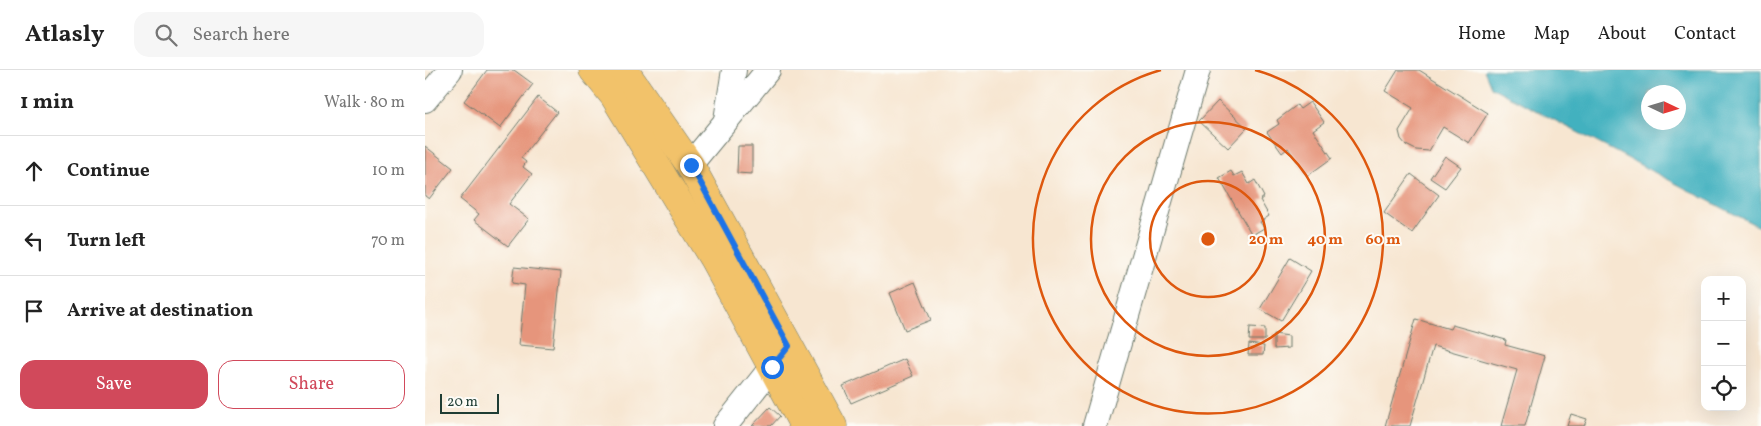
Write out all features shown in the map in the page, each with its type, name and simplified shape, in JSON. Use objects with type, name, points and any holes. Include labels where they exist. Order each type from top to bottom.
[{"type":"main road","points":[[593,70],[614,96],[704,244],[804,426]]},
{"type":"main road","points":[[624,70],[691,165],[833,426]]},
{"type":"street","points":[[425,100],[450,70]]},
{"type":"street","points":[[726,122],[734,70]]},
{"type":"street","points":[[691,165],[768,70]]},
{"type":"street","points":[[1095,426],[1198,70]]},
{"type":"street","points":[[725,426],[789,346]]},
{"type":"water","points":[[1484,70],[1761,70],[1761,228],[1491,87]]},
{"type":"building","points":[[487,70],[514,70],[533,84],[500,128],[464,101]]},
{"type":"building","points":[[1398,70],[1419,70],[1488,113],[1469,143],[1443,127],[1429,151],[1416,150],[1406,145],[1401,139],[1399,131],[1413,108],[1385,91]]},
{"type":"building","points":[[538,97],[557,112],[521,158],[526,162],[523,167],[532,174],[509,204],[529,219],[508,246],[474,220],[479,214],[460,199]]},
{"type":"building","points":[[1218,101],[1247,128],[1228,148],[1199,121]]},
{"type":"building","points":[[1310,102],[1324,122],[1313,130],[1332,158],[1307,176],[1288,148],[1282,153],[1267,132],[1279,124],[1277,120],[1297,105],[1300,109]]},
{"type":"building","points":[[425,146],[453,168],[429,199],[425,196]]},
{"type":"building","points":[[738,146],[752,146],[752,174],[737,173]]},
{"type":"building","points":[[1445,156],[1461,167],[1445,188],[1430,178]]},
{"type":"building","points":[[1231,171],[1234,176],[1242,172],[1249,184],[1255,180],[1264,197],[1260,200],[1269,216],[1260,222],[1264,228],[1252,235],[1219,178]]},
{"type":"building","points":[[1411,174],[1439,195],[1412,233],[1384,213]]},
{"type":"building","points":[[1290,258],[1311,271],[1281,321],[1260,309]]},
{"type":"building","points":[[514,267],[561,272],[553,348],[519,345],[525,285],[512,283]]},
{"type":"building","points":[[915,282],[931,320],[905,330],[890,293]]},
{"type":"building","points":[[1416,319],[1450,329],[1452,325],[1506,340],[1505,345],[1545,356],[1525,426],[1501,426],[1517,370],[1433,346],[1410,426],[1385,426]]},
{"type":"building","points":[[1250,327],[1265,328],[1265,340],[1249,340]]},
{"type":"building","points":[[1274,334],[1289,336],[1289,348],[1274,349]]},
{"type":"building","points":[[1249,344],[1264,346],[1263,355],[1248,355]]},
{"type":"building","points":[[905,359],[913,376],[851,403],[843,386]]},
{"type":"building","points":[[770,407],[780,416],[771,426],[752,426]]},
{"type":"building","points":[[1571,414],[1587,419],[1584,426],[1567,426]]},
{"type":"route","points":[[691,165],[789,346],[772,367]]}]
